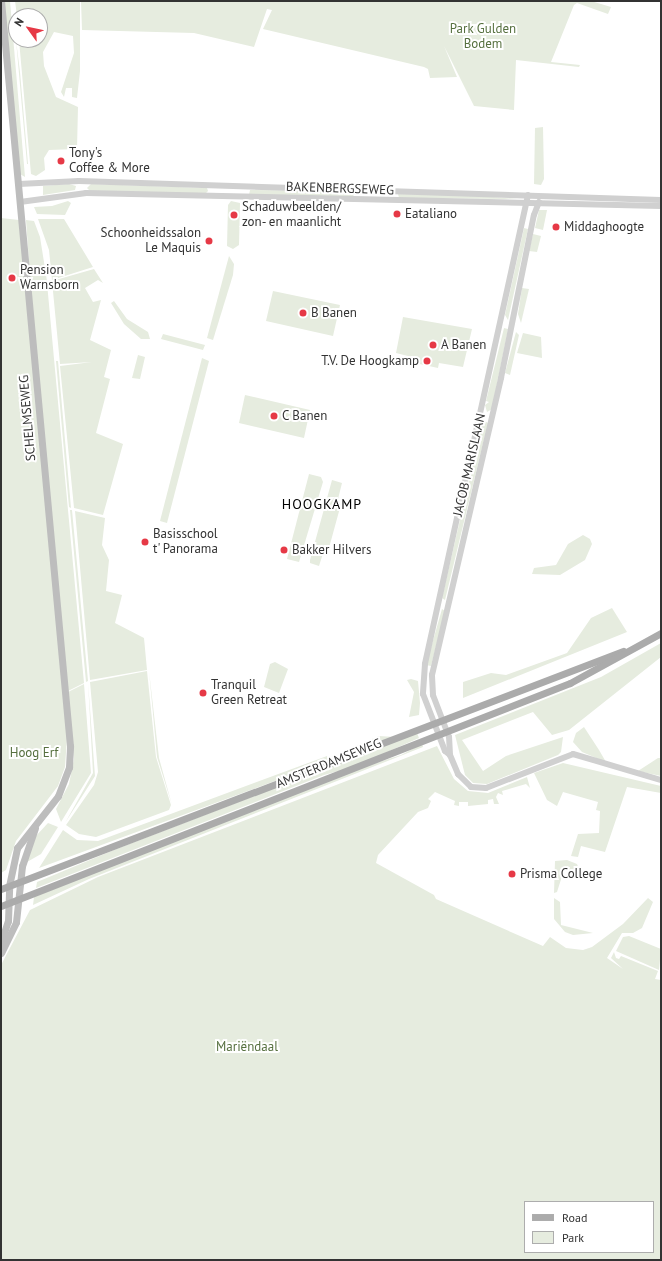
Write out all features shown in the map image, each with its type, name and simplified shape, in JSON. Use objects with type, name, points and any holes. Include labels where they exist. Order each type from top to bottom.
[{"type":"main road","name":"SCHELMSEWEG","points":[[1,1],[70,742],[65,782],[36,824],[17,848],[9,886],[8,921],[1,942]]},
{"type":"main road","name":"AMSTERDAMSEWEG","points":[[1,889],[610,658],[661,629]]},
{"type":"main road","name":"AMSTERDAMSEWEG","points":[[1,906],[570,683],[661,633]]},
{"type":"main road","name":"SCHELMSEWEG","points":[[1,953],[13,929],[25,852],[36,824]]},
{"type":"street","name":"BAKENBERGSEWEG","points":[[19,184],[79,181],[661,200]]},
{"type":"street","name":"BAKENBERGSEWEG","points":[[20,202],[86,193],[661,206]]},
{"type":"street","name":"JACOB MARISLAAN","points":[[528,195],[423,674],[423,694],[445,751],[450,755],[452,748],[447,731],[432,695],[432,675],[501,378],[537,204],[544,196]]},
{"type":"street","points":[[450,755],[458,774],[471,787],[486,788],[573,754],[661,780]]},
{"type":"green space","points":[[4,1],[10,1],[11,8],[8,8],[8,44]]},
{"type":"green space","points":[[15,1],[80,1],[80,71],[77,98],[72,97],[72,88],[66,88],[64,97],[61,92],[74,53],[73,36],[54,32],[48,43],[48,8],[16,8]]},
{"type":"green space","name":"Park Gulden Bodem","points":[[81,1],[591,1],[611,7],[608,14],[577,3],[574,5],[551,62],[580,65],[579,67],[516,60],[514,110],[474,106],[444,46],[457,77],[430,78],[428,69],[424,67],[263,29],[272,10],[267,9],[254,47],[194,33],[82,30]]},
{"type":"green space","points":[[8,48],[14,48],[25,177],[20,174]]},
{"type":"green space","points":[[17,48],[20,72],[27,164]]},
{"type":"green space","points":[[20,48],[45,48],[43,52],[44,66],[56,97],[78,107],[77,149],[49,150],[44,158],[45,170],[36,176],[31,174]]},
{"type":"green space","points":[[543,127],[544,179],[541,185],[534,184],[535,128]]},
{"type":"green space","points":[[69,184],[76,186],[75,190],[43,195],[43,186]]},
{"type":"green space","points":[[91,184],[207,188],[208,191],[205,194],[90,191],[87,188]]},
{"type":"green space","points":[[250,190],[352,191],[355,194],[351,198],[249,195]]},
{"type":"green space","points":[[398,194],[470,195],[517,199],[399,198]]},
{"type":"green space","points":[[68,201],[71,203],[65,215],[37,214],[34,207],[52,206]]},
{"type":"green space","points":[[231,201],[240,203],[239,245],[233,249],[227,246],[228,205]]},
{"type":"green space","points":[[539,210],[547,210],[543,230],[535,228]]},
{"type":"green space","name":"Hoog Erf","points":[[1,218],[19,220],[67,738],[65,767],[58,786],[16,841],[6,870],[1,873]]},
{"type":"green space","points":[[38,219],[64,219],[93,267],[52,280],[49,250]]},
{"type":"green space","points":[[26,220],[34,221],[40,237],[47,281],[31,289]]},
{"type":"green space","points":[[524,228],[528,229],[508,320],[505,315]]},
{"type":"green space","points":[[533,234],[541,236],[537,252],[529,251]]},
{"type":"green space","points":[[229,256],[234,264],[233,275],[213,340],[207,338]]},
{"type":"green space","points":[[94,269],[103,283],[98,280],[85,288],[93,302],[101,300],[90,340],[111,350],[104,377],[110,379],[96,433],[123,444],[103,515],[74,508],[60,366],[92,362],[60,364],[52,281]]},
{"type":"green space","points":[[47,283],[84,683],[68,691],[31,291]]},
{"type":"green space","points":[[522,288],[529,289],[521,323],[518,314]]},
{"type":"green space","name":"B Banen","points":[[273,291],[340,305],[333,336],[266,321]]},
{"type":"green space","points":[[114,301],[127,319],[148,332],[150,339],[141,339],[124,324],[111,303]]},
{"type":"green space","name":"A Banen","points":[[403,317],[472,329],[463,367],[439,363],[438,368],[415,363],[416,358],[396,353]]},
{"type":"green space","points":[[504,328],[508,329],[492,409],[487,412],[485,405],[489,402],[486,401]]},
{"type":"green space","points":[[516,332],[519,335],[510,375],[505,373]]},
{"type":"green space","points":[[523,333],[541,337],[542,358],[517,353]]},
{"type":"green space","points":[[163,334],[205,345],[203,350],[161,339]]},
{"type":"green space","points":[[138,355],[145,357],[140,379],[132,378]]},
{"type":"green space","points":[[202,358],[209,361],[167,523],[160,521]]},
{"type":"green space","points":[[56,361],[58,361],[71,508],[69,507]]},
{"type":"green space","name":"C Banen","points":[[245,395],[310,410],[304,438],[239,423]]},
{"type":"green space","points":[[483,420],[488,423],[445,600],[442,598]]},
{"type":"green space","points":[[309,474],[321,477],[323,482],[299,562],[287,559]]},
{"type":"green space","points":[[332,480],[342,483],[337,503],[341,504],[329,548],[325,547],[319,566],[310,563],[310,560]]},
{"type":"green space","points":[[70,510],[72,510],[88,681],[86,682]]},
{"type":"green space","points":[[75,511],[105,518],[102,545],[109,560],[106,591],[122,595],[115,623],[144,638],[147,670],[90,680]]},
{"type":"green space","points":[[583,535],[590,539],[592,544],[585,560],[560,575],[532,574],[534,568],[556,565],[568,544]]},
{"type":"green space","points":[[612,608],[627,632],[463,698],[463,682],[491,673],[506,675],[567,653],[591,618]]},
{"type":"green space","points":[[442,609],[445,611],[431,666],[426,665]]},
{"type":"green space","points":[[661,643],[661,657],[569,730],[552,735],[533,712],[462,740],[483,771],[506,756],[563,737],[561,752],[558,755],[487,784],[473,783],[465,775],[455,735],[601,677]]},
{"type":"green space","points":[[275,662],[288,669],[279,693],[264,687],[270,664]]},
{"type":"green space","points":[[147,671],[156,757],[171,805],[169,810],[96,837],[79,834],[66,825],[94,785],[98,772],[90,682]]},
{"type":"green space","points":[[149,671],[159,758],[172,805],[157,757]]},
{"type":"green space","points":[[411,679],[418,681],[420,703],[419,715],[409,717],[414,692],[407,680]]},
{"type":"green space","points":[[88,682],[95,776],[65,823],[93,773]]},
{"type":"green space","points":[[84,684],[91,773],[61,822],[56,809],[69,784],[74,759],[68,692]]},
{"type":"green space","points":[[584,727],[606,762],[582,752],[573,742],[576,733]]},
{"type":"green space","points":[[417,733],[419,738],[353,767],[324,775],[36,888],[37,882],[114,850]]},
{"type":"green space","points":[[379,736],[395,737],[344,755],[342,752],[335,755]]},
{"type":"green space","points":[[422,744],[423,747],[89,879],[33,905],[34,897],[357,769],[401,755]]},
{"type":"green space","name":"Mariëndaal","points":[[437,746],[454,779],[468,791],[488,793],[527,777],[530,788],[526,784],[502,791],[503,795],[498,793],[496,797],[499,804],[494,804],[493,799],[488,800],[488,804],[468,806],[468,802],[459,802],[459,806],[454,805],[455,801],[435,792],[428,799],[431,801],[428,808],[418,812],[378,855],[376,863],[434,895],[436,899],[543,946],[550,937],[566,948],[583,950],[592,947],[623,924],[648,898],[653,902],[642,928],[633,933],[622,933],[607,958],[623,969],[611,958],[614,952],[616,958],[619,959],[621,956],[658,971],[655,979],[661,980],[661,1260],[1,1260],[1,965],[30,910],[98,877]]},
{"type":"green space","points":[[327,756],[329,761],[39,868],[63,830],[77,840],[98,841]]},
{"type":"green space","points":[[658,758],[661,758],[661,776],[638,771]]},
{"type":"green space","points":[[563,763],[661,786],[661,793],[627,787],[605,852],[581,846],[578,857],[571,856],[578,834],[599,833],[600,811],[596,810],[598,802],[563,792],[557,806],[547,800],[534,773]]},
{"type":"green space","points":[[48,823],[58,827],[41,854],[27,862],[35,837]]},
{"type":"green space","points":[[567,860],[577,864],[579,869],[564,870],[557,892],[554,893],[555,861]]},
{"type":"green space","points":[[554,898],[560,902],[561,925],[593,933],[573,935],[565,932],[554,919]]},
{"type":"green space","points":[[629,936],[661,949],[659,970],[616,951],[623,937]]},
{"type":"place","name":"Tony's Coffee & More","points":[[61,161]]},
{"type":"place","name":"Eataliano","points":[[397,214]]},
{"type":"place","name":"Schaduwbeelden/ zon- en maanlicht","points":[[234,215]]},
{"type":"place","name":"Middaghoogte","points":[[556,227]]},
{"type":"place","name":"Schoonheidssalon Le Maquis","points":[[209,241]]},
{"type":"place","name":"Pension Warnsborn","points":[[12,278]]},
{"type":"place","name":"B Banen","points":[[303,313]]},
{"type":"place","name":"A Banen","points":[[433,345]]},
{"type":"place","name":"T.V. De Hoogkamp","points":[[427,361]]},
{"type":"place","name":"C Banen","points":[[274,416]]},
{"type":"place","name":"Basisschool t' Panorama","points":[[145,542]]},
{"type":"place","name":"Bakker Hilvers","points":[[284,550]]},
{"type":"place","name":"Tranquil Green Retreat","points":[[203,693]]},
{"type":"place","name":"Prisma College","points":[[512,874]]},
{"type":"district","name":"HOOGKAMP","points":[[322,504]]}]
